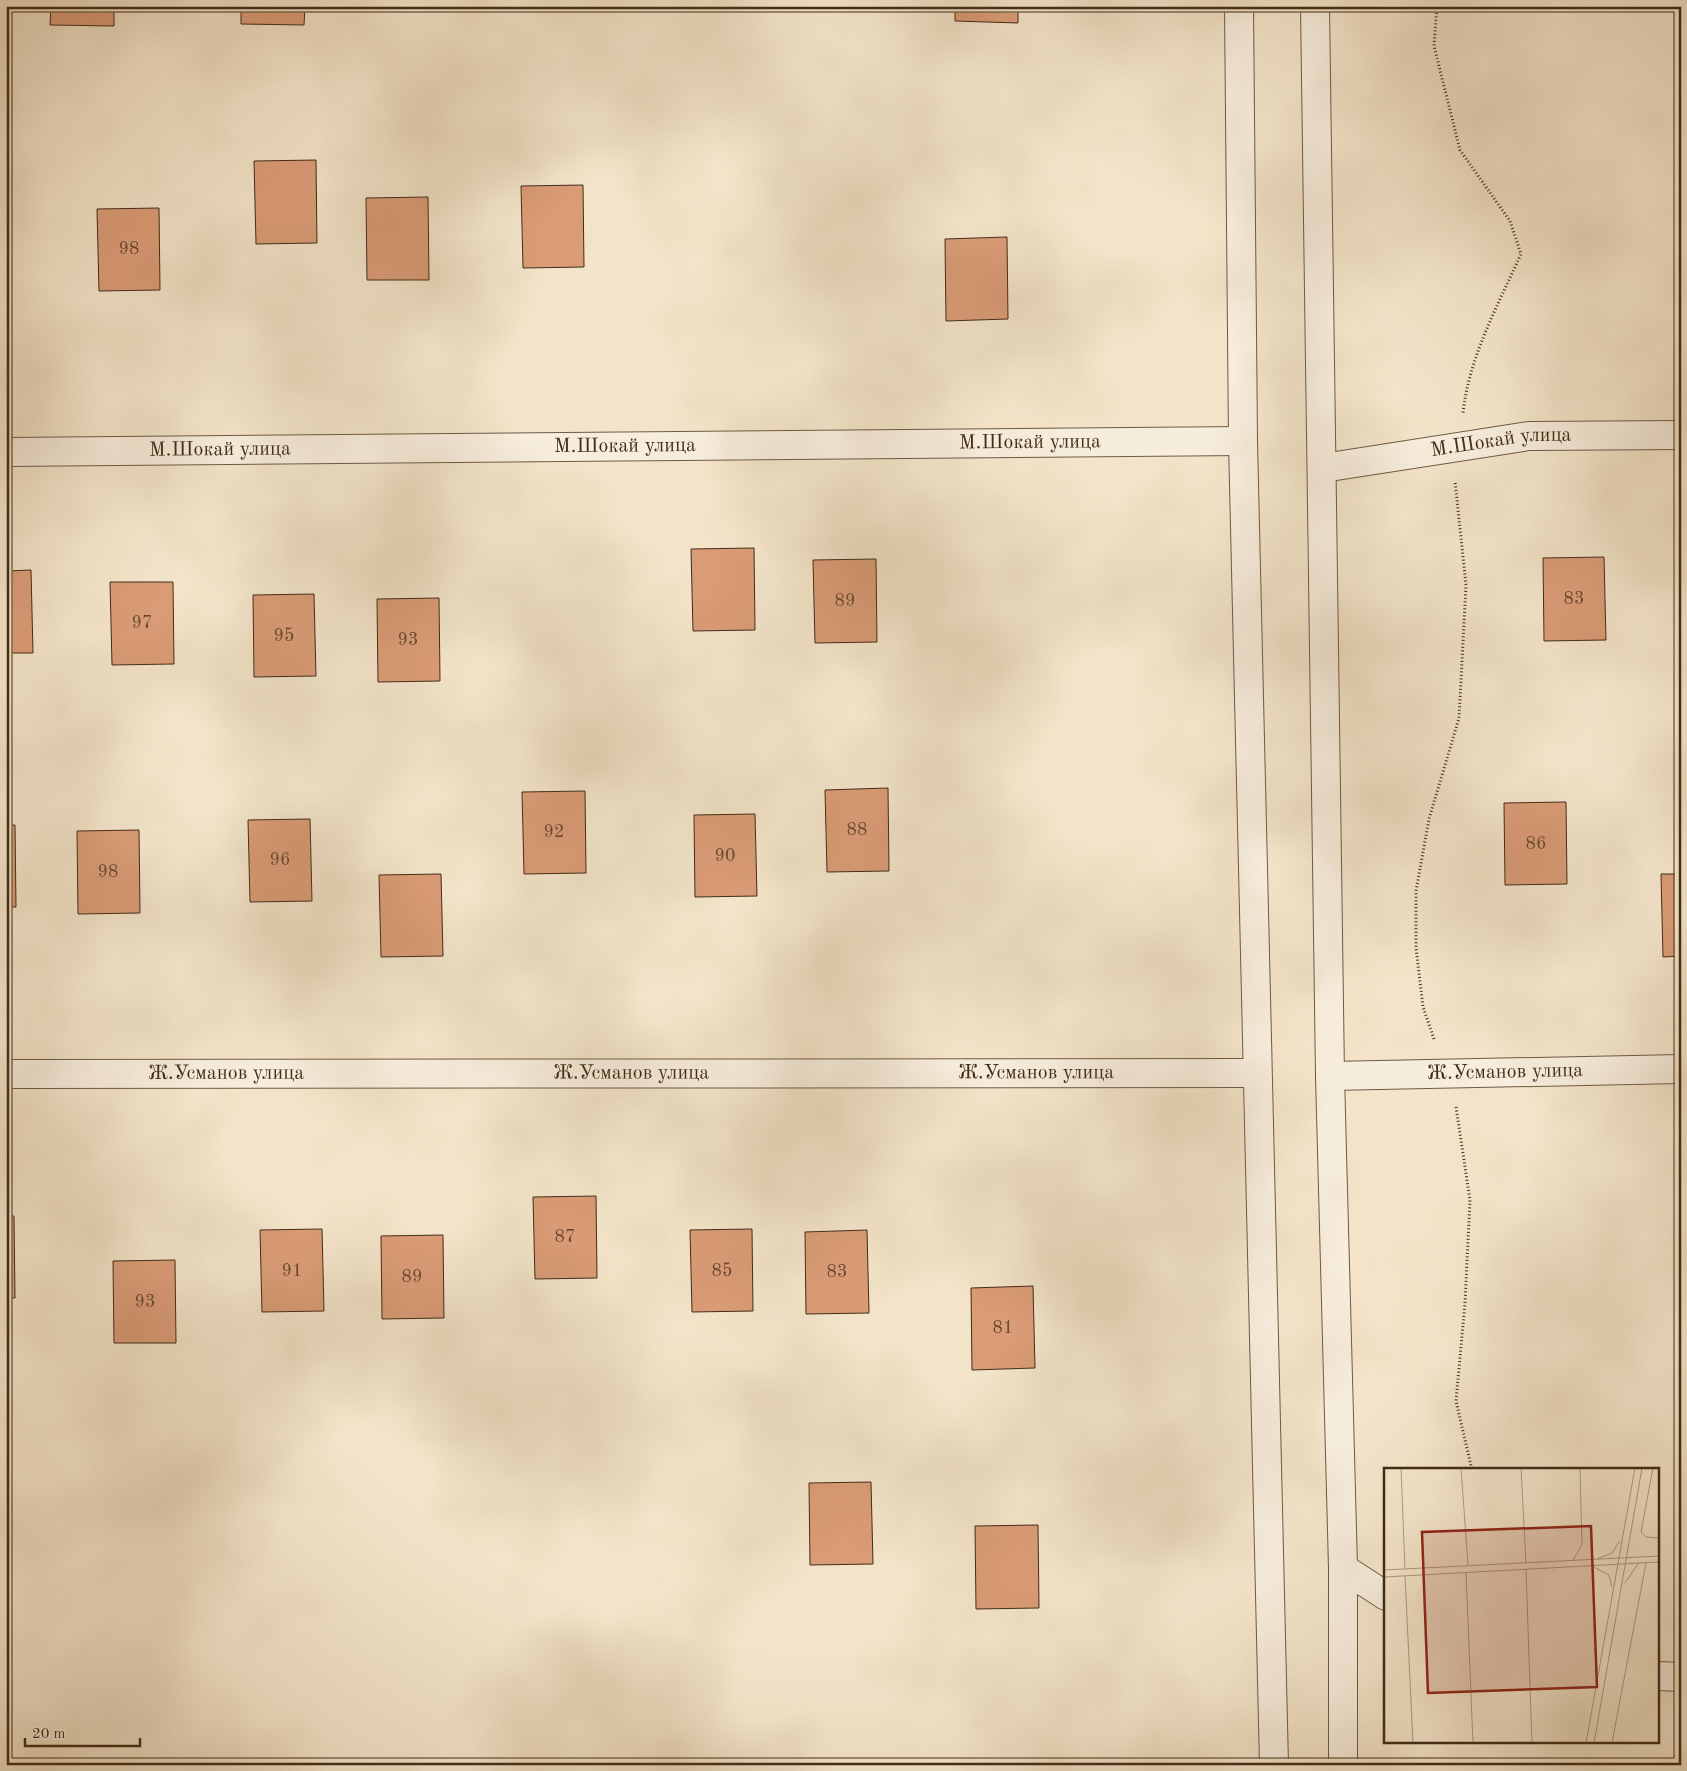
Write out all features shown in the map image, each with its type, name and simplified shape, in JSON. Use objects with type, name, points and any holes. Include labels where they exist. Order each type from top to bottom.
[{"type":"street","points":[[1239,6],[1243,442],[1256,1073],[1274,1765]]},
{"type":"street","points":[[1315,6],[1323,468],[1330,1076],[1343,1568],[1344,1765]]},
{"type":"street","name":"М.Шокай улица","points":[[1323,468],[1529,436],[1681,435]]},
{"type":"street","name":"М.Шокай улица","points":[[6,452],[1243,442]]},
{"type":"street","name":"Ж.Усманов улица","points":[[1330,1076],[1681,1069]]},
{"type":"street","name":"Ж.Усманов улица","points":[[6,1074],[1256,1073]]},
{"type":"street","points":[[1343,1568],[1384,1595]]},
{"type":"street","points":[[1660,1676],[1681,1677]]},
{"type":"path","points":[[1437,6],[1434,46],[1460,150],[1510,221],[1521,254],[1484,336],[1465,392],[1454,478],[1466,585],[1459,718],[1429,819],[1416,891],[1416,948],[1422,1007],[1459,1116],[1470,1200],[1465,1303],[1456,1402],[1472,1468]]},
{"type":"building","points":[[51,6],[114,6],[114,26],[50,25]]},
{"type":"building","points":[[241,6],[305,6],[304,25],[241,24]]},
{"type":"building","points":[[955,6],[1018,6],[1018,23],[955,21]]},
{"type":"building","points":[[316,160],[317,243],[256,244],[254,161]]},
{"type":"building","points":[[583,185],[584,267],[523,268],[521,186]]},
{"type":"building","points":[[428,197],[429,280],[367,280],[366,198]]},
{"type":"building","points":[[159,208],[160,290],[99,291],[97,209]]},
{"type":"building","points":[[1007,237],[1008,319],[946,321],[945,239]]},
{"type":"building","points":[[754,548],[755,630],[693,631],[691,549]]},
{"type":"building","points":[[1604,557],[1606,640],[1544,641],[1543,558]]},
{"type":"building","points":[[876,559],[877,642],[815,643],[813,560]]},
{"type":"building","points":[[31,570],[33,653],[6,653],[6,571]]},
{"type":"building","points":[[110,582],[173,582],[174,664],[112,665]]},
{"type":"building","points":[[314,594],[316,676],[254,677],[253,595]]},
{"type":"building","points":[[439,598],[440,681],[378,682],[377,599]]},
{"type":"building","points":[[888,788],[889,871],[827,872],[825,790]]},
{"type":"building","points":[[585,791],[586,873],[524,874],[522,792]]},
{"type":"building","points":[[1566,802],[1567,884],[1505,885],[1504,803]]},
{"type":"building","points":[[755,814],[757,896],[695,897],[694,815]]},
{"type":"building","points":[[310,819],[312,901],[250,902],[248,820]]},
{"type":"building","points":[[6,825],[15,825],[16,907],[6,907]]},
{"type":"building","points":[[139,830],[140,913],[78,914],[77,831]]},
{"type":"building","points":[[441,874],[443,956],[381,957],[379,875]]},
{"type":"building","points":[[1661,874],[1681,874],[1681,956],[1663,957]]},
{"type":"building","points":[[596,1196],[597,1278],[535,1279],[533,1197]]},
{"type":"building","points":[[6,1216],[14,1216],[15,1298],[6,1298]]},
{"type":"building","points":[[322,1229],[324,1311],[262,1312],[260,1230]]},
{"type":"building","points":[[752,1229],[753,1311],[692,1312],[690,1230]]},
{"type":"building","points":[[867,1230],[869,1313],[806,1314],[805,1232]]},
{"type":"building","points":[[443,1235],[444,1318],[382,1319],[381,1236]]},
{"type":"building","points":[[175,1260],[176,1343],[114,1343],[113,1261]]},
{"type":"building","points":[[1033,1286],[1035,1368],[972,1370],[971,1288]]},
{"type":"building","points":[[871,1482],[873,1564],[810,1565],[809,1483]]},
{"type":"building","points":[[1038,1525],[1039,1608],[976,1609],[975,1526]]}]
